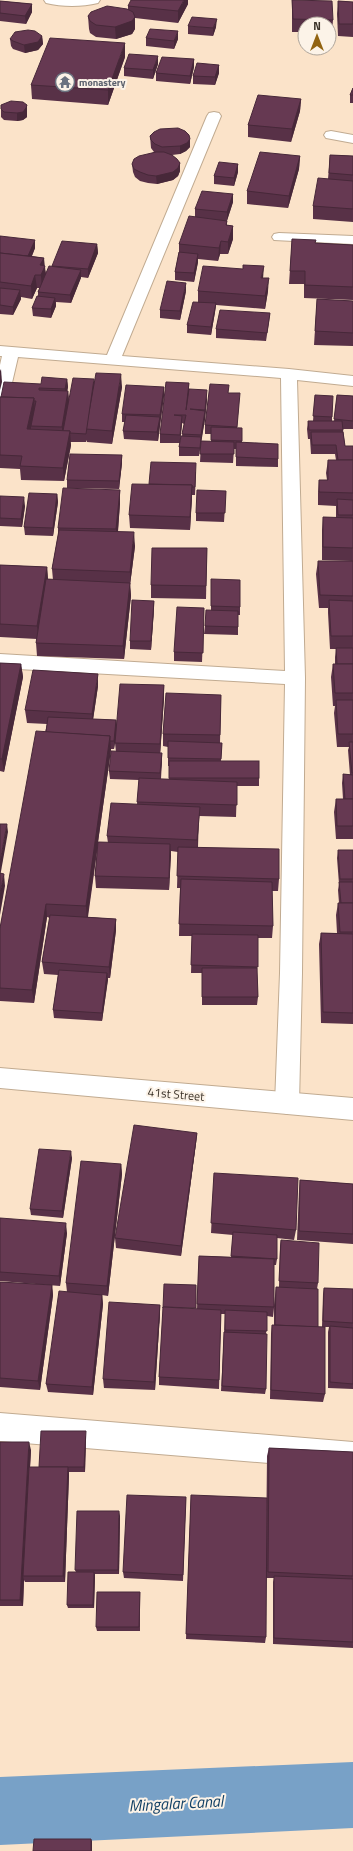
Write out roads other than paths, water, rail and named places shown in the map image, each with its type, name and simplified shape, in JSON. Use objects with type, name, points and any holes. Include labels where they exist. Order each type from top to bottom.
[{"type":"street","points":[[50,0],[77,2],[94,0]]},
{"type":"street","points":[[113,359],[214,116]]},
{"type":"street","points":[[331,135],[353,139]]},
{"type":"street","points":[[279,237],[353,240]]},
{"type":"street","points":[[0,400],[6,351],[290,374],[353,381]]},
{"type":"street","points":[[287,1104],[292,973],[295,678],[290,374]]},
{"type":"street","points":[[0,661],[295,678]]},
{"type":"street","name":"41st Street","points":[[0,1078],[353,1109]]},
{"type":"street","points":[[0,1427],[353,1456]]},
{"type":"waterway","name":"Mingalar Canal","points":[[0,1811],[353,1795]]},
{"type":"place","name":"monastery","points":[[65,82]]}]
